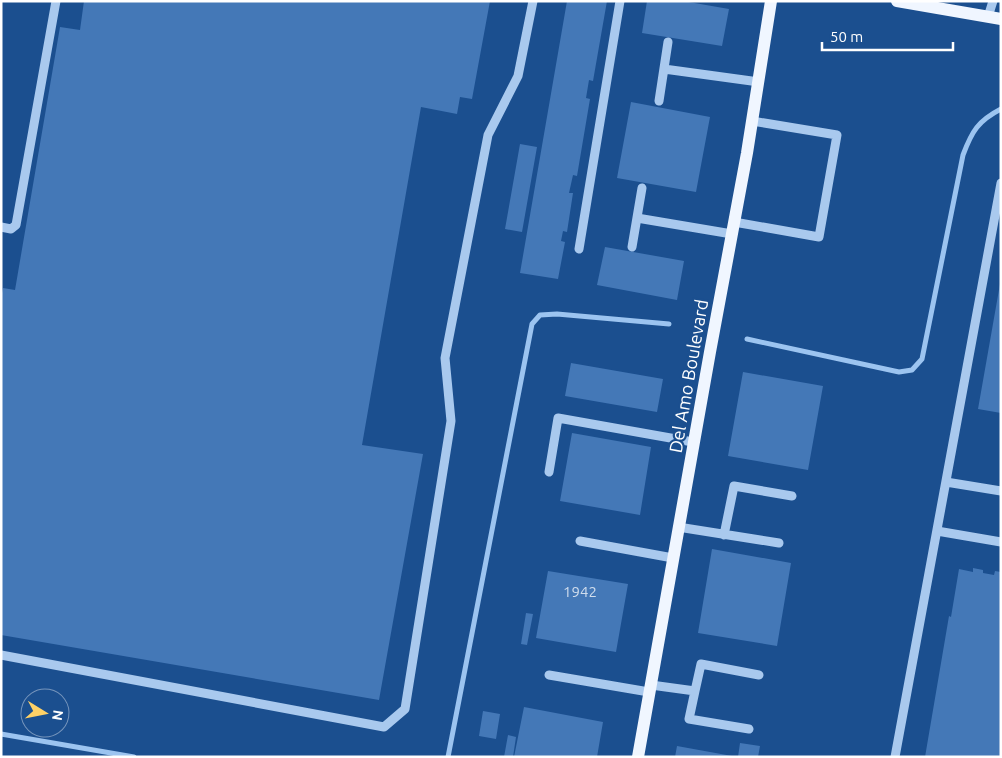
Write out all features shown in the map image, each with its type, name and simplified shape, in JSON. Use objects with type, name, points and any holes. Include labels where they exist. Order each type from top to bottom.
[{"type":"main road","name":"Del Amo Boulevard","points":[[638,757],[752,121],[771,1]]},
{"type":"main road","points":[[896,1],[995,18]]},
{"type":"lane","points":[[1,227],[11,229],[16,224],[56,1]]},
{"type":"lane","points":[[1,656],[384,727],[405,709],[451,421],[445,358],[488,135],[518,76],[533,1]]},
{"type":"lane","points":[[579,249],[620,1]]},
{"type":"lane","points":[[993,1],[995,18]]},
{"type":"lane","points":[[659,101],[668,42]]},
{"type":"lane","points":[[664,69],[758,82]]},
{"type":"lane","points":[[637,218],[819,237],[837,135],[752,121]]},
{"type":"lane","points":[[895,757],[1001,183]]},
{"type":"lane","points":[[632,247],[642,188]]},
{"type":"lane","points":[[549,472],[558,418],[693,442]]},
{"type":"lane","points":[[946,482],[1001,491]]},
{"type":"lane","points":[[724,534],[734,486],[792,496]]},
{"type":"lane","points":[[678,527],[779,543]]},
{"type":"lane","points":[[937,531],[1001,542]]},
{"type":"lane","points":[[580,541],[673,558]]},
{"type":"lane","points":[[749,729],[689,719],[701,664],[759,675]]},
{"type":"lane","points":[[549,675],[650,688],[695,691]]},
{"type":"building","points":[[84,1],[490,1],[472,99],[460,97],[457,114],[421,107],[362,445],[423,454],[379,700],[1,635],[1,298],[3,288],[15,290],[60,27],[80,30]]},
{"type":"building","points":[[567,1],[607,1],[593,81],[589,80],[586,98],[590,99],[577,176],[573,175],[569,193],[573,193],[567,232],[563,231],[561,241],[565,242],[558,279],[520,273]]},
{"type":"building","points":[[647,1],[683,1],[729,9],[722,46],[642,33]]},
{"type":"building","points":[[631,102],[710,117],[696,192],[617,178]]},
{"type":"building","points":[[520,144],[537,147],[522,232],[505,229]]},
{"type":"building","points":[[605,247],[684,261],[677,300],[597,285]]},
{"type":"building","points":[[1001,284],[1001,413],[978,409]]},
{"type":"building","points":[[571,363],[663,379],[657,412],[565,396]]},
{"type":"building","points":[[743,372],[823,386],[808,470],[728,456]]},
{"type":"building","points":[[572,433],[651,447],[640,515],[560,501]]},
{"type":"building","points":[[712,549],[791,563],[777,646],[698,633]]},
{"type":"building","points":[[973,568],[983,570],[983,573],[994,575],[995,571],[1001,572],[1001,757],[925,757],[959,569],[973,572]]},
{"type":"building","points":[[548,571],[628,584],[616,652],[536,638]]},
{"type":"building","points":[[526,613],[533,614],[527,645],[521,644]]},
{"type":"building","points":[[524,707],[603,722],[597,757],[514,757]]},
{"type":"building","points":[[483,711],[500,714],[496,739],[479,736]]},
{"type":"building","points":[[508,735],[516,737],[513,757],[504,757]]},
{"type":"building","points":[[740,743],[760,746],[758,757],[738,757]]},
{"type":"building","points":[[677,746],[732,756],[732,757],[675,757]]},
{"type":"waterway","points":[[747,339],[899,372],[912,370],[922,359],[963,155],[973,133],[981,122],[1001,109]]},
{"type":"waterway","points":[[448,757],[532,324],[540,315],[557,314],[669,324]]},
{"type":"waterway","points":[[1,734],[134,757]]}]
